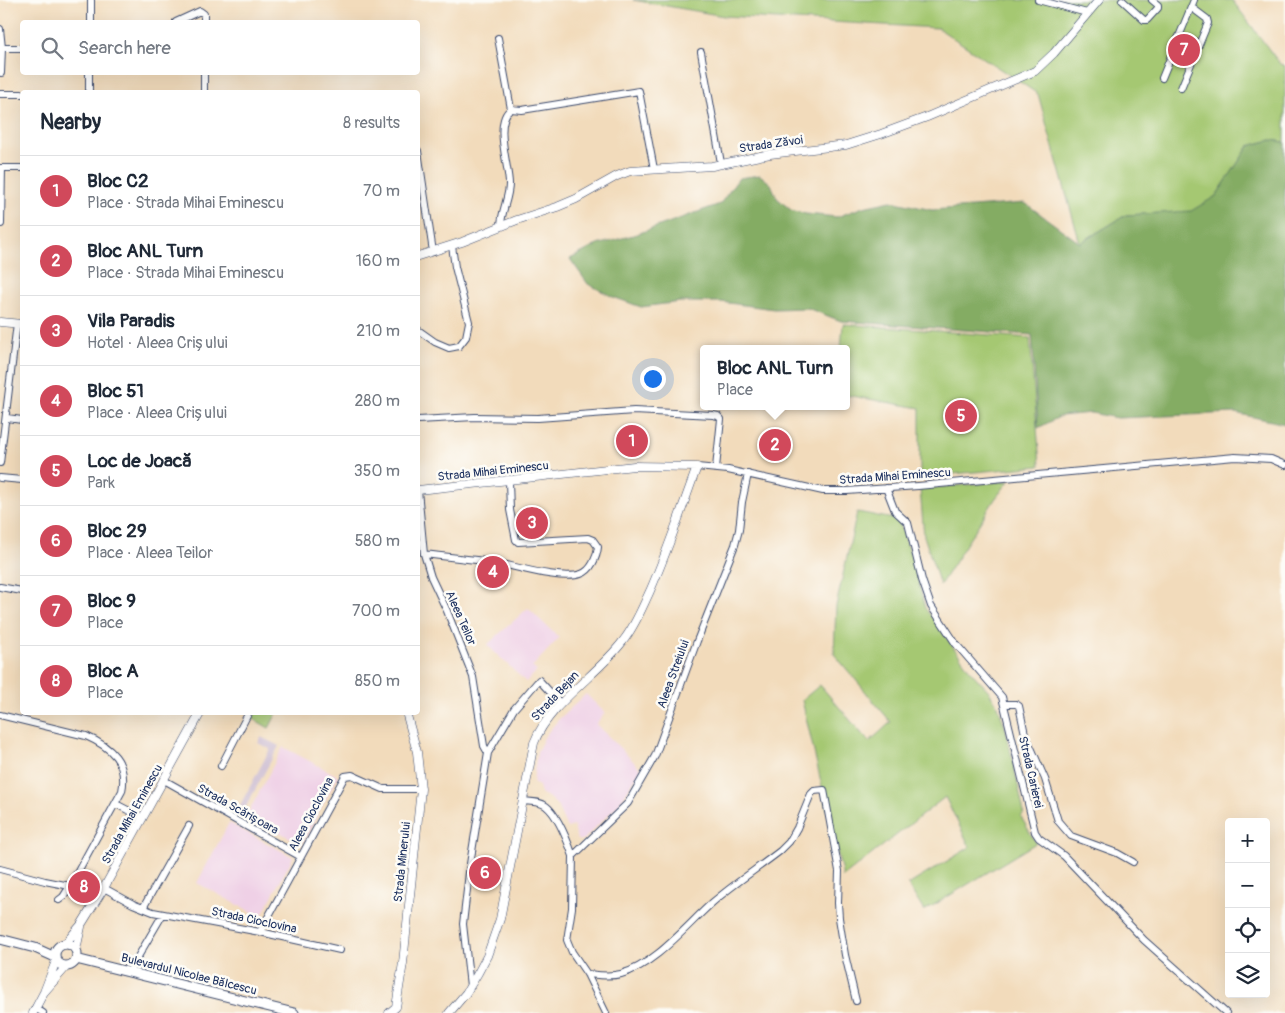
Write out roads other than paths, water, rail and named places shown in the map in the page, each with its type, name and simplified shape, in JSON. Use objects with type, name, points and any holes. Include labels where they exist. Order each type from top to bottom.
[{"type":"main road","points":[[0,939],[58,952],[72,946],[76,955],[72,965],[66,967],[60,965],[58,952]]},
{"type":"main road","name":"Bulevardul Nicolae Bălcescu","points":[[76,955],[129,972],[294,1013]]},
{"type":"street","points":[[91,0],[91,20]]},
{"type":"street","points":[[1038,0],[1087,13]]},
{"type":"street","name":"Strada Zăvoi","points":[[420,255],[452,246],[576,199],[617,176],[630,171],[695,168],[770,154],[846,145],[927,117],[1035,71],[1054,53],[1099,0]]},
{"type":"street","points":[[1122,0],[1144,20],[1147,20],[1158,8],[1158,5],[1152,0]]},
{"type":"street","points":[[1162,78],[1194,0]]},
{"type":"street","points":[[1181,88],[1208,23],[1191,7]]},
{"type":"street","points":[[180,20],[200,11],[204,14],[204,20]]},
{"type":"street","points":[[0,29],[2,48],[1,72]]},
{"type":"street","points":[[498,38],[511,109]]},
{"type":"street","points":[[2,48],[20,48]]},
{"type":"street","points":[[701,52],[721,164]]},
{"type":"street","points":[[89,75],[89,90]]},
{"type":"street","points":[[204,75],[204,90]]},
{"type":"street","points":[[501,226],[508,196],[509,182],[502,133],[506,113],[511,109],[522,110],[638,91],[654,169]]},
{"type":"street","points":[[0,94],[20,94]]},
{"type":"street","points":[[420,164],[433,252]]},
{"type":"street","points":[[1,224],[1,168],[20,168]]},
{"type":"street","points":[[420,331],[435,342],[449,348],[459,346],[466,337],[469,322],[455,267],[452,246]]},
{"type":"street","points":[[0,322],[20,324],[5,417],[0,463]]},
{"type":"street","points":[[420,420],[538,418],[634,411],[713,415],[721,419],[716,468]]},
{"type":"street","points":[[5,417],[20,420]]},
{"type":"street","name":"Strada Mihai Eminescu","points":[[420,490],[634,466],[716,468],[823,491],[847,492],[1235,457],[1271,458],[1285,465]]},
{"type":"street","name":"Strada Bejan","points":[[449,1013],[470,986],[487,956],[500,919],[522,801],[538,732],[561,704],[613,653],[630,632],[655,579],[697,467]]},
{"type":"street","name":"Aleea Streiului","points":[[573,856],[628,803],[655,756],[735,545],[748,474]]},
{"type":"street","points":[[0,478],[20,480]]},
{"type":"street","points":[[424,554],[493,562],[558,576],[576,576],[587,571],[595,559],[598,546],[593,540],[588,538],[518,542],[516,540],[510,510],[509,481]]},
{"type":"street","name":"Strada Carierei","points":[[886,488],[895,511],[908,523],[922,580],[931,606],[956,644],[1002,697],[1032,825],[1039,838],[1064,856],[1144,940],[1226,1013]]},
{"type":"street","name":"Aleea Teilor","points":[[420,511],[424,554],[431,577],[451,620],[473,678],[484,746],[488,753]]},
{"type":"street","points":[[0,587],[20,591]]},
{"type":"street","name":"Aleea Teilor","points":[[470,986],[463,924],[470,864],[488,753],[514,709],[538,680],[561,704]]},
{"type":"street","points":[[1004,704],[1016,704],[1019,706],[1025,734],[1045,780],[1058,821],[1071,836],[1117,853],[1133,862]]},
{"type":"street","points":[[0,715],[86,736],[99,742],[117,758],[123,773],[122,791],[116,804],[70,886],[59,900]]},
{"type":"street","name":"Strada Mihai Eminescu","points":[[34,1011],[44,992],[58,952],[81,926],[104,888],[199,715]]},
{"type":"street","points":[[221,766],[247,715]]},
{"type":"street","name":"Strada Minerului","points":[[389,1013],[397,1010],[421,788],[417,752],[407,715]]},
{"type":"street","name":"Aleea Cioclovina","points":[[260,932],[345,776],[352,774],[383,789],[421,788]]},
{"type":"street","name":"Strada Scărișoara","points":[[164,780],[301,857]]},
{"type":"street","points":[[586,974],[606,976],[621,974],[661,951],[714,901],[780,851],[789,842],[797,828],[811,794],[814,791],[824,790],[839,870],[839,918],[856,1001]]},
{"type":"street","points":[[522,801],[546,805],[568,841],[573,856],[572,908],[567,940],[605,1013]]},
{"type":"street","points":[[116,804],[143,818]]},
{"type":"street","points":[[143,908],[189,826]]},
{"type":"street","points":[[0,869],[70,886]]},
{"type":"street","name":"Strada Cioclovina","points":[[104,888],[153,912],[260,932],[340,950]]},
{"type":"street","points":[[129,972],[163,914]]},
{"type":"street","name":"Strada Mihai Eminescu","points":[[76,955],[81,926]]},
{"type":"street","name":"Strada Mihai Eminescu","points":[[44,992],[66,967]]},
{"type":"street","points":[[34,1011],[44,1013]]},
{"type":"place","name":"Bloc 9","points":[[1184,50]]},
{"type":"place","name":"Loc de Joacă","points":[[961,416]]},
{"type":"place","name":"Bloc C2","points":[[632,441]]},
{"type":"place","name":"Bloc ANL Turn","points":[[775,445]]},
{"type":"place","name":"Vila Paradis","points":[[532,523]]},
{"type":"place","name":"Bloc 51","points":[[493,572]]},
{"type":"place","name":"Bloc 29","points":[[485,873]]},
{"type":"place","name":"Bloc A","points":[[84,887]]}]
